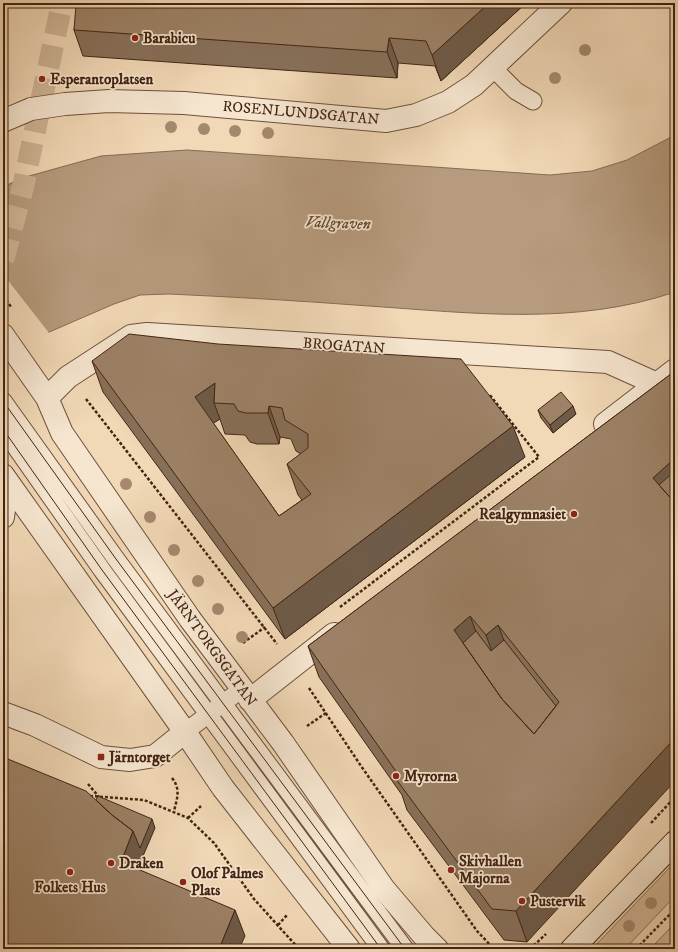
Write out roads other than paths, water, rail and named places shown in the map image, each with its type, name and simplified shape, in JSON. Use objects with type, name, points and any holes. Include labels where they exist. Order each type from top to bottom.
[{"type":"street","name":"ROSENLUNDSGATAN","points":[[3,121],[31,109],[65,104],[109,101],[184,103],[386,121],[416,116],[448,102],[474,85],[492,66],[561,3]]},
{"type":"street","name":"BROGATAN","points":[[47,398],[68,378],[131,336],[147,334],[608,362],[657,384]]},
{"type":"street","name":"JÄRNTORGSGATAN","points":[[3,336],[47,398],[62,433],[190,619],[283,743],[384,889],[437,949]]},
{"type":"street","points":[[588,437],[675,370]]},
{"type":"street","points":[[3,517],[5,478]]},
{"type":"street","points":[[5,478],[185,732],[222,788],[349,949]]},
{"type":"street","points":[[246,694],[294,665],[344,615]]},
{"type":"street","points":[[3,713],[35,725],[101,757],[130,760],[156,756],[185,732]]},
{"type":"street","points":[[572,949],[675,842]]},
{"type":"lane","points":[[492,66],[516,92],[533,101]]},
{"type":"lane","points":[[3,401],[222,703],[405,949]]},
{"type":"lane","points":[[3,429],[102,570],[381,949]]},
{"type":"lane","points":[[185,732],[222,703],[246,694]]},
{"type":"water","name":"Vallgraven","points":[[675,135],[675,292],[637,303],[599,310],[523,314],[446,312],[194,295],[140,295],[114,304],[3,352],[3,187],[22,178],[101,156],[187,150],[550,175],[592,171],[627,160]]},
{"type":"tunnel","points":[[3,260],[23,187],[62,3]]},
{"type":"tram line","points":[[3,401],[116,559],[405,949]]},
{"type":"tram line","points":[[3,429],[102,570],[381,949]]},
{"type":"place","name":"Barabicu","points":[[135,38]]},
{"type":"place","name":"Esperantoplatsen","points":[[42,79]]},
{"type":"place","name":"Realgymnasiet","points":[[574,514]]},
{"type":"place","name":"Järntorget","points":[[101,757]]},
{"type":"place","name":"Myrorna","points":[[396,776]]},
{"type":"place","name":"Draken","points":[[111,863]]},
{"type":"place","name":"Skivhallen Majorna","points":[[451,870]]},
{"type":"place","name":"Folkets Hus","points":[[70,872]]},
{"type":"place","name":"Olof Palmes Plats","points":[[183,882]]},
{"type":"place","name":"Pustervik","points":[[522,901]]}]
